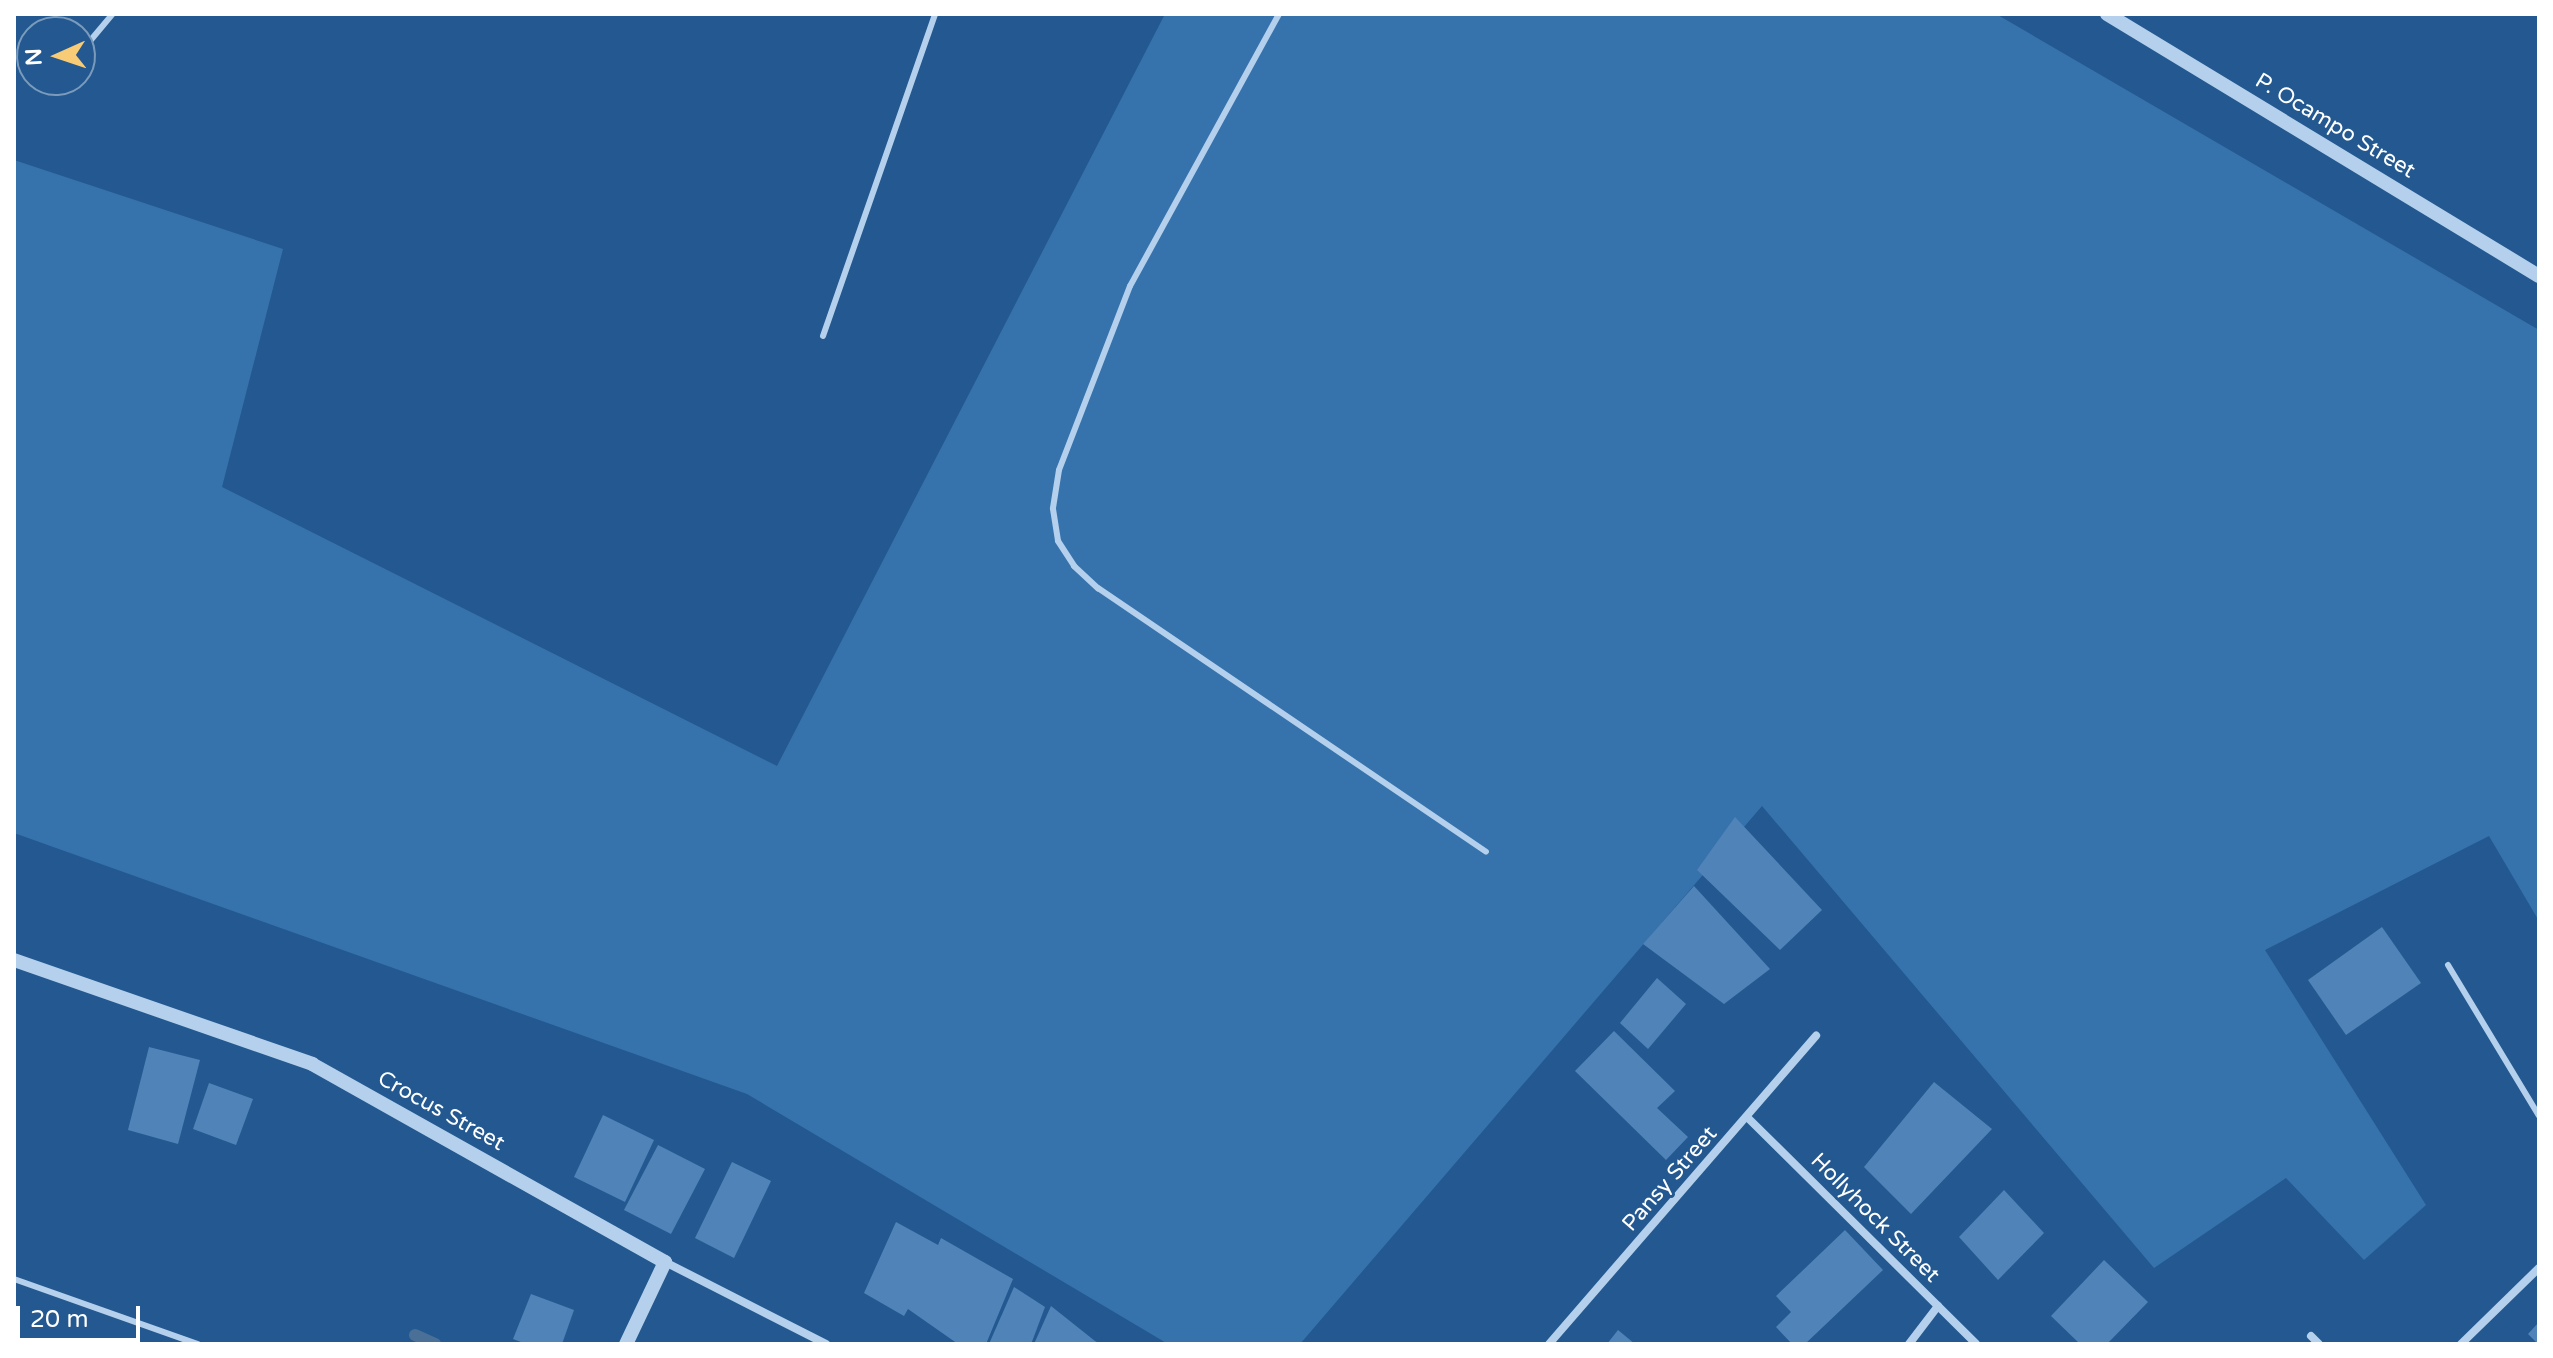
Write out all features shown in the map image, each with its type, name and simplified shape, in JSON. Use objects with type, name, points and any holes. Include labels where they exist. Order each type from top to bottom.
[{"type":"street","name":"P. Ocampo Street","points":[[2107,14],[2539,276]]},
{"type":"street","name":"Crocus Street","points":[[14,960],[312,1064],[665,1262],[826,1344]]},
{"type":"street","name":"Pansy Street","points":[[1549,1344],[1816,1036]]},
{"type":"street","name":"Hollyhock Street","points":[[1748,1118],[1976,1344]]},
{"type":"street","points":[[626,1344],[665,1262]]},
{"type":"street","points":[[2461,1344],[2539,1268]]},
{"type":"street","points":[[1909,1344],[1938,1306]]},
{"type":"street","points":[[2311,1336],[2319,1344]]},
{"type":"lane","points":[[96,34],[113,14]]},
{"type":"lane","points":[[823,336],[935,14]]},
{"type":"lane","points":[[1279,14],[1130,286],[1059,470],[1053,509],[1058,541],[1074,566],[1098,588],[1486,852]]},
{"type":"lane","points":[[2448,965],[2539,1116]]},
{"type":"lane","points":[[14,1279],[198,1344]]},
{"type":"shaded area","points":[[1165,14],[1996,14],[2539,330],[2539,921],[2489,836],[2265,950],[2426,1205],[2364,1260],[2286,1178],[2154,1268],[1762,806],[1300,1344],[1168,1344],[747,1094],[14,833],[14,160],[283,249],[222,487],[777,766]]},
{"type":"building","points":[[1735,817],[1822,910],[1780,950],[1697,870]]},
{"type":"building","points":[[1694,886],[1770,969],[1724,1004],[1643,944]]},
{"type":"building","points":[[2382,927],[2421,983],[2346,1035],[2308,980]]},
{"type":"building","points":[[1657,978],[1686,1004],[1648,1049],[1620,1023]]},
{"type":"building","points":[[1614,1031],[1675,1091],[1657,1108],[1688,1137],[1666,1160],[1575,1071]]},
{"type":"building","points":[[149,1047],[200,1060],[178,1144],[128,1130]]},
{"type":"building","points":[[1934,1082],[1992,1129],[1911,1214],[1864,1167]]},
{"type":"building","points":[[209,1083],[253,1099],[236,1145],[193,1129]]},
{"type":"building","points":[[603,1115],[654,1140],[625,1202],[574,1177]]},
{"type":"building","points":[[658,1145],[705,1169],[671,1234],[624,1210]]},
{"type":"building","points":[[732,1162],[771,1181],[734,1258],[695,1238]]},
{"type":"building","points":[[2004,1190],[2044,1233],[1998,1280],[1959,1237]]},
{"type":"building","points":[[896,1222],[938,1245],[941,1238],[1013,1279],[986,1344],[958,1344],[908,1309],[904,1316],[864,1293]]},
{"type":"building","points":[[1845,1230],[1883,1270],[1805,1344],[1792,1344],[1776,1327],[1791,1312],[1776,1296]]},
{"type":"building","points":[[2104,1260],[2148,1302],[2107,1344],[2080,1344],[2051,1316]]},
{"type":"building","points":[[1014,1287],[1045,1307],[1031,1344],[989,1344]]},
{"type":"building","points":[[531,1294],[574,1310],[562,1344],[526,1344],[513,1339]]},
{"type":"building","points":[[1051,1306],[1095,1341],[1101,1344],[1034,1344]]},
{"type":"building","points":[[2539,1322],[2539,1344],[2538,1344],[2528,1334]]},
{"type":"building","points":[[1618,1330],[1635,1344],[1607,1344]]},
{"type":"waterway","points":[[415,1335],[435,1344]]}]
